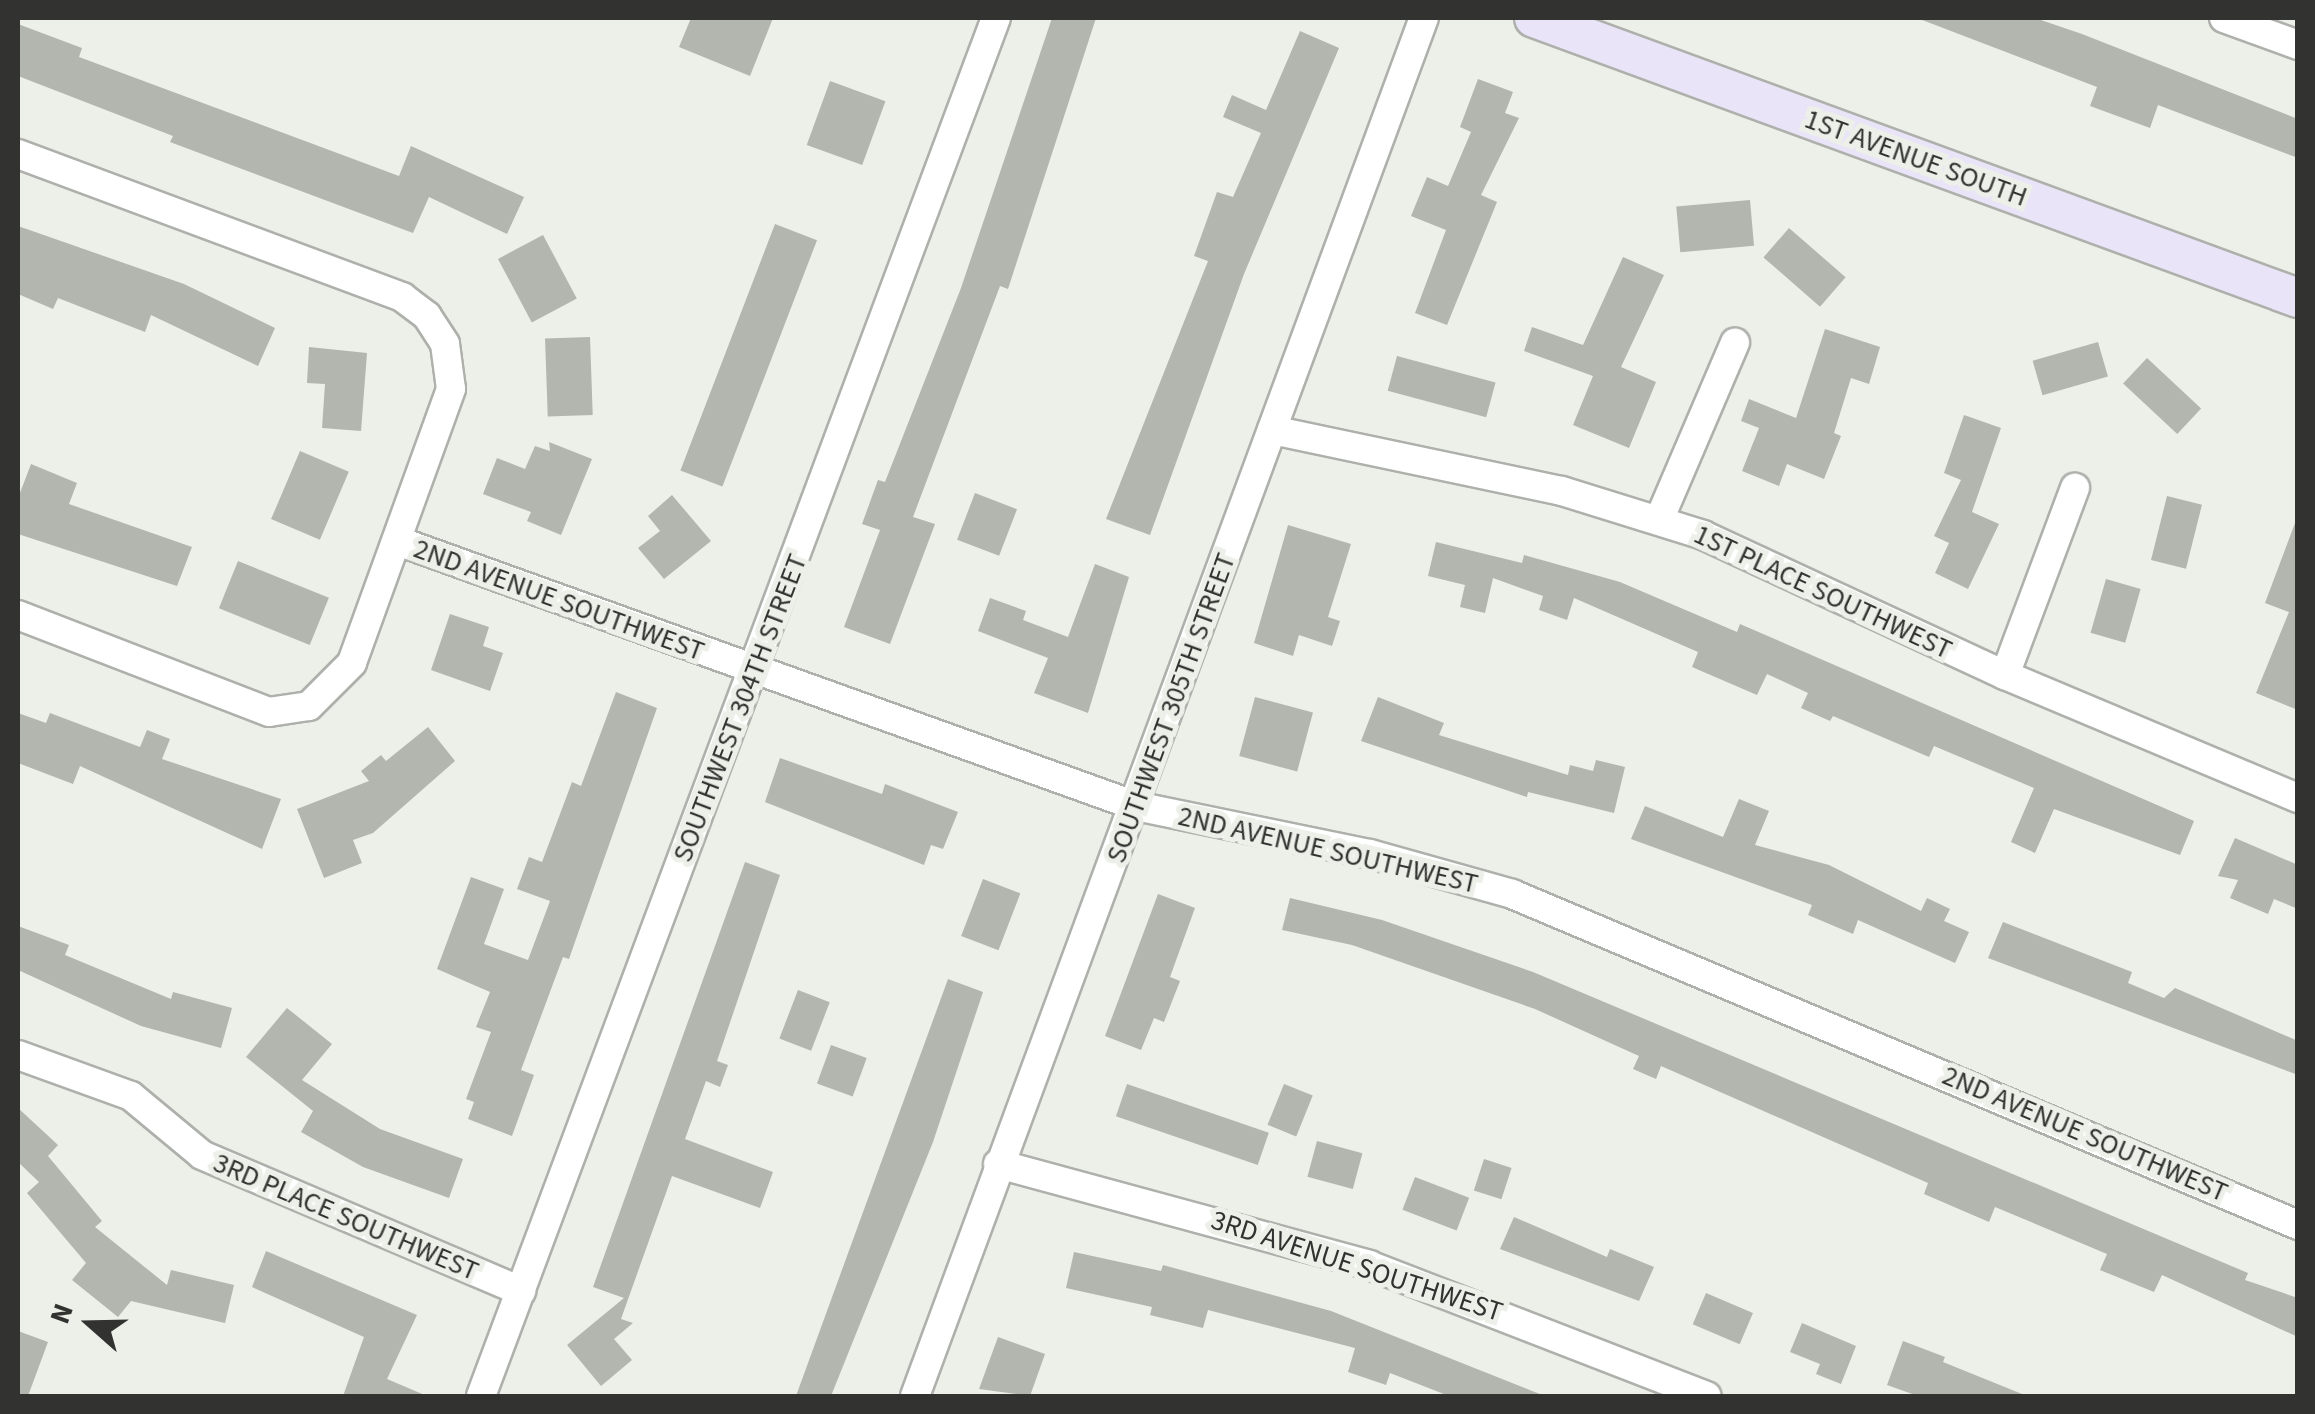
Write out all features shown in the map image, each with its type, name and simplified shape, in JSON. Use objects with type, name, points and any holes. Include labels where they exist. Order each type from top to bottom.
[{"type":"main road","name":"1ST AVENUE SOUTH","points":[[1534,18],[2298,298]]},
{"type":"street","name":"SOUTHWEST 304TH STREET","points":[[481,1396],[996,18]]},
{"type":"street","name":"SOUTHWEST 305TH STREET","points":[[914,1396],[998,1164],[1136,806],[1424,18]]},
{"type":"street","points":[[2224,18],[2298,44]]},
{"type":"street","points":[[18,154],[402,298],[427,316],[445,344],[451,389],[352,664],[308,706],[268,712],[18,616]]},
{"type":"street","points":[[1659,520],[1735,343]]},
{"type":"street","name":"1ST PLACE SOUTHWEST","points":[[1272,430],[1472,470],[1659,520],[1745,551],[2005,676],[2298,798]]},
{"type":"street","points":[[2005,676],[2076,488]]},
{"type":"street","name":"2ND AVENUE SOUTHWEST","points":[[398,541],[1136,806],[1370,854],[1512,894],[2298,1224]]},
{"type":"street","name":"3RD PLACE SOUTHWEST","points":[[18,1055],[131,1096],[202,1155],[521,1291]]},
{"type":"street","name":"3RD AVENUE SOUTHWEST","points":[[998,1164],[1369,1264],[1706,1396]]},
{"type":"building","points":[[691,18],[773,18],[750,76],[679,47]]},
{"type":"building","points":[[1052,18],[1096,18],[1008,289],[1000,286],[913,517],[935,524],[890,644],[844,627],[880,530],[862,524],[878,480],[885,482],[961,288]]},
{"type":"building","points":[[1917,18],[2035,18],[2082,34],[2298,119],[2298,158],[2158,105],[2150,128],[2090,106],[2097,87]]},
{"type":"building","points":[[18,24],[82,48],[79,57],[399,176],[411,146],[524,197],[507,234],[429,197],[413,233],[170,142],[173,136],[18,76]]},
{"type":"building","points":[[1300,31],[1339,48],[1244,274],[1150,535],[1106,519],[1208,261],[1194,256],[1217,192],[1233,197],[1261,133],[1223,117],[1232,95],[1266,110]]},
{"type":"building","points":[[1478,79],[1513,92],[1505,113],[1519,118],[1481,195],[1497,202],[1447,325],[1415,313],[1446,230],[1411,216],[1427,177],[1448,186],[1471,132],[1460,127]]},
{"type":"building","points":[[830,81],[885,101],[862,165],[807,145]]},
{"type":"building","points":[[1750,200],[1754,246],[1680,252],[1676,206]]},
{"type":"building","points":[[775,224],[817,240],[722,487],[680,470]]},
{"type":"building","points":[[18,226],[184,284],[275,328],[258,366],[151,315],[145,332],[58,298],[53,309],[18,294]]},
{"type":"building","points":[[1789,228],[1846,277],[1820,307],[1763,257]]},
{"type":"building","points":[[543,235],[577,299],[532,323],[498,259]]},
{"type":"building","points":[[1623,257],[1664,275],[1621,367],[1656,382],[1629,448],[1573,425],[1593,376],[1524,351],[1532,327],[1583,345]]},
{"type":"building","points":[[1825,329],[1880,347],[1869,384],[1851,378],[1834,433],[1841,436],[1824,479],[1787,464],[1779,486],[1742,471],[1759,428],[1741,421],[1749,399],[1796,418]]},
{"type":"building","points":[[590,337],[593,415],[548,417],[545,339]]},
{"type":"building","points":[[2098,342],[2108,377],[2043,395],[2033,361]]},
{"type":"building","points":[[309,347],[367,353],[361,431],[322,428],[325,384],[307,383]]},
{"type":"building","points":[[1397,356],[1496,382],[1486,417],[1388,391]]},
{"type":"building","points":[[2147,358],[2201,408],[2177,434],[2123,384]]},
{"type":"building","points":[[1964,415],[2001,428],[1972,512],[1999,524],[1968,589],[1935,573],[1949,543],[1934,536],[1961,480],[1944,473]]},
{"type":"building","points":[[549,442],[592,459],[561,535],[527,521],[531,512],[483,494],[497,458],[525,469],[535,446],[550,451]]},
{"type":"building","points":[[300,451],[349,472],[320,540],[271,519]]},
{"type":"building","points":[[31,464],[77,483],[69,504],[192,547],[177,586],[18,534],[18,498]]},
{"type":"building","points":[[975,493],[1017,509],[999,556],[957,540]]},
{"type":"building","points":[[672,495],[711,541],[664,579],[638,548],[660,531],[648,516]]},
{"type":"building","points":[[2167,496],[2202,505],[2186,569],[2151,560]]},
{"type":"building","points":[[2295,523],[2298,710],[2256,693],[2289,612],[2265,603]]},
{"type":"building","points":[[1288,525],[1351,544],[1328,617],[1340,621],[1332,646],[1299,635],[1293,656],[1254,643]]},
{"type":"building","points":[[1436,542],[1522,563],[1524,555],[1620,582],[1737,632],[1740,624],[2194,821],[2180,855],[2054,809],[2035,853],[2011,842],[2034,788],[1934,746],[1929,757],[1833,716],[1830,721],[1801,708],[1808,693],[1767,674],[1757,695],[1692,667],[1698,652],[1574,598],[1567,620],[1539,610],[1543,596],[1493,578],[1485,613],[1460,607],[1465,585],[1428,576]]},
{"type":"building","points":[[238,561],[329,598],[310,645],[219,608]]},
{"type":"building","points":[[1095,564],[1129,577],[1088,713],[1034,693],[1048,658],[978,631],[990,598],[1026,611],[1023,620],[1068,637]]},
{"type":"building","points":[[2106,579],[2141,589],[2125,643],[2091,633]]},
{"type":"building","points":[[450,614],[489,627],[483,646],[503,653],[490,691],[431,670]]},
{"type":"building","points":[[616,692],[657,708],[569,959],[563,957],[521,1070],[534,1075],[512,1136],[468,1119],[474,1102],[466,1099],[491,1032],[476,1027],[490,992],[437,969],[471,877],[504,889],[484,944],[528,960],[550,901],[517,889],[529,857],[542,862],[572,782],[581,786]]},
{"type":"building","points":[[1255,697],[1313,713],[1297,771],[1239,756]]},
{"type":"building","points":[[1378,697],[1444,723],[1439,735],[1568,775],[1570,765],[1593,771],[1596,760],[1625,767],[1614,813],[1528,792],[1527,797],[1361,741]]},
{"type":"building","points":[[18,713],[46,723],[50,713],[140,747],[147,730],[170,739],[162,759],[281,799],[262,849],[80,766],[73,784],[18,763]]},
{"type":"building","points":[[428,727],[455,761],[373,833],[353,840],[362,863],[324,878],[297,809],[369,781],[361,771],[381,755],[386,761]]},
{"type":"building","points":[[780,758],[882,794],[885,784],[958,812],[943,849],[931,845],[924,865],[765,802]]},
{"type":"building","points":[[1739,799],[1769,811],[1755,845],[1829,865],[1921,911],[1927,898],[1950,909],[1944,921],[1969,932],[1955,963],[1858,920],[1853,934],[1808,915],[1812,905],[1631,839],[1645,806],[1723,837]]},
{"type":"building","points":[[2235,838],[2298,865],[2298,909],[2274,899],[2268,914],[2230,898],[2238,880],[2218,876]]},
{"type":"building","points":[[745,862],[780,875],[717,1061],[728,1065],[720,1087],[706,1081],[685,1139],[773,1172],[760,1208],[672,1176],[621,1319],[633,1323],[614,1339],[632,1360],[601,1386],[567,1345],[624,1298],[593,1287]]},
{"type":"building","points":[[983,879],[1020,893],[998,950],[961,936]]},
{"type":"building","points":[[1158,894],[1195,908],[1170,977],[1180,981],[1164,1022],[1154,1018],[1141,1050],[1105,1036]]},
{"type":"building","points":[[1290,898],[1382,920],[1533,972],[2248,1273],[2245,1280],[2298,1298],[2298,1337],[2162,1275],[2154,1292],[2100,1270],[2107,1254],[1995,1207],[1989,1222],[1924,1194],[1928,1183],[1661,1066],[1656,1079],[1633,1069],[1639,1056],[1535,1009],[1352,945],[1282,930]]},
{"type":"building","points":[[2003,922],[2132,972],[2128,983],[2164,998],[2175,988],[2298,1041],[2298,1075],[1988,958]]},
{"type":"building","points":[[18,926],[69,945],[65,955],[171,999],[173,992],[232,1008],[221,1048],[141,1026],[18,970]]},
{"type":"building","points":[[948,979],[983,992],[933,1142],[831,1396],[796,1396]]},
{"type":"building","points":[[798,990],[830,1002],[811,1051],[779,1039]]},
{"type":"building","points":[[287,1008],[332,1044],[302,1080],[380,1129],[463,1159],[449,1198],[363,1167],[301,1132],[313,1111],[246,1057]]},
{"type":"building","points":[[831,1045],[867,1058],[853,1097],[817,1084]]},
{"type":"building","points":[[1127,1084],[1269,1133],[1258,1165],[1116,1116]]},
{"type":"building","points":[[1284,1084],[1313,1096],[1296,1136],[1268,1125]]},
{"type":"building","points":[[18,1108],[58,1145],[48,1156],[102,1221],[95,1227],[167,1285],[171,1270],[234,1285],[225,1323],[131,1301],[118,1317],[72,1280],[86,1263],[27,1193],[39,1182],[18,1162]]},
{"type":"building","points":[[1317,1141],[1362,1153],[1353,1189],[1307,1177]]},
{"type":"building","points":[[1484,1159],[1512,1168],[1501,1199],[1474,1190]]},
{"type":"building","points":[[1415,1177],[1469,1198],[1457,1230],[1402,1210]]},
{"type":"building","points":[[1514,1217],[1607,1257],[1610,1249],[1654,1267],[1639,1301],[1500,1249]]},
{"type":"building","points":[[266,1251],[417,1315],[387,1379],[427,1396],[343,1396],[364,1337],[252,1287]]},
{"type":"building","points":[[1074,1252],[1161,1271],[1163,1265],[1331,1311],[1545,1396],[1449,1396],[1390,1373],[1386,1385],[1348,1372],[1355,1348],[1208,1310],[1203,1328],[1150,1315],[1152,1307],[1066,1288]]},
{"type":"building","points":[[1706,1293],[1753,1313],[1740,1344],[1693,1324]]},
{"type":"building","points":[[1802,1323],[1856,1346],[1841,1384],[1816,1374],[1820,1364],[1790,1352]]},
{"type":"building","points":[[18,1331],[48,1342],[28,1396],[18,1396]]},
{"type":"building","points":[[998,1337],[1045,1354],[1030,1396],[979,1389]]},
{"type":"building","points":[[1903,1341],[2027,1396],[1918,1396],[1887,1385]]}]
